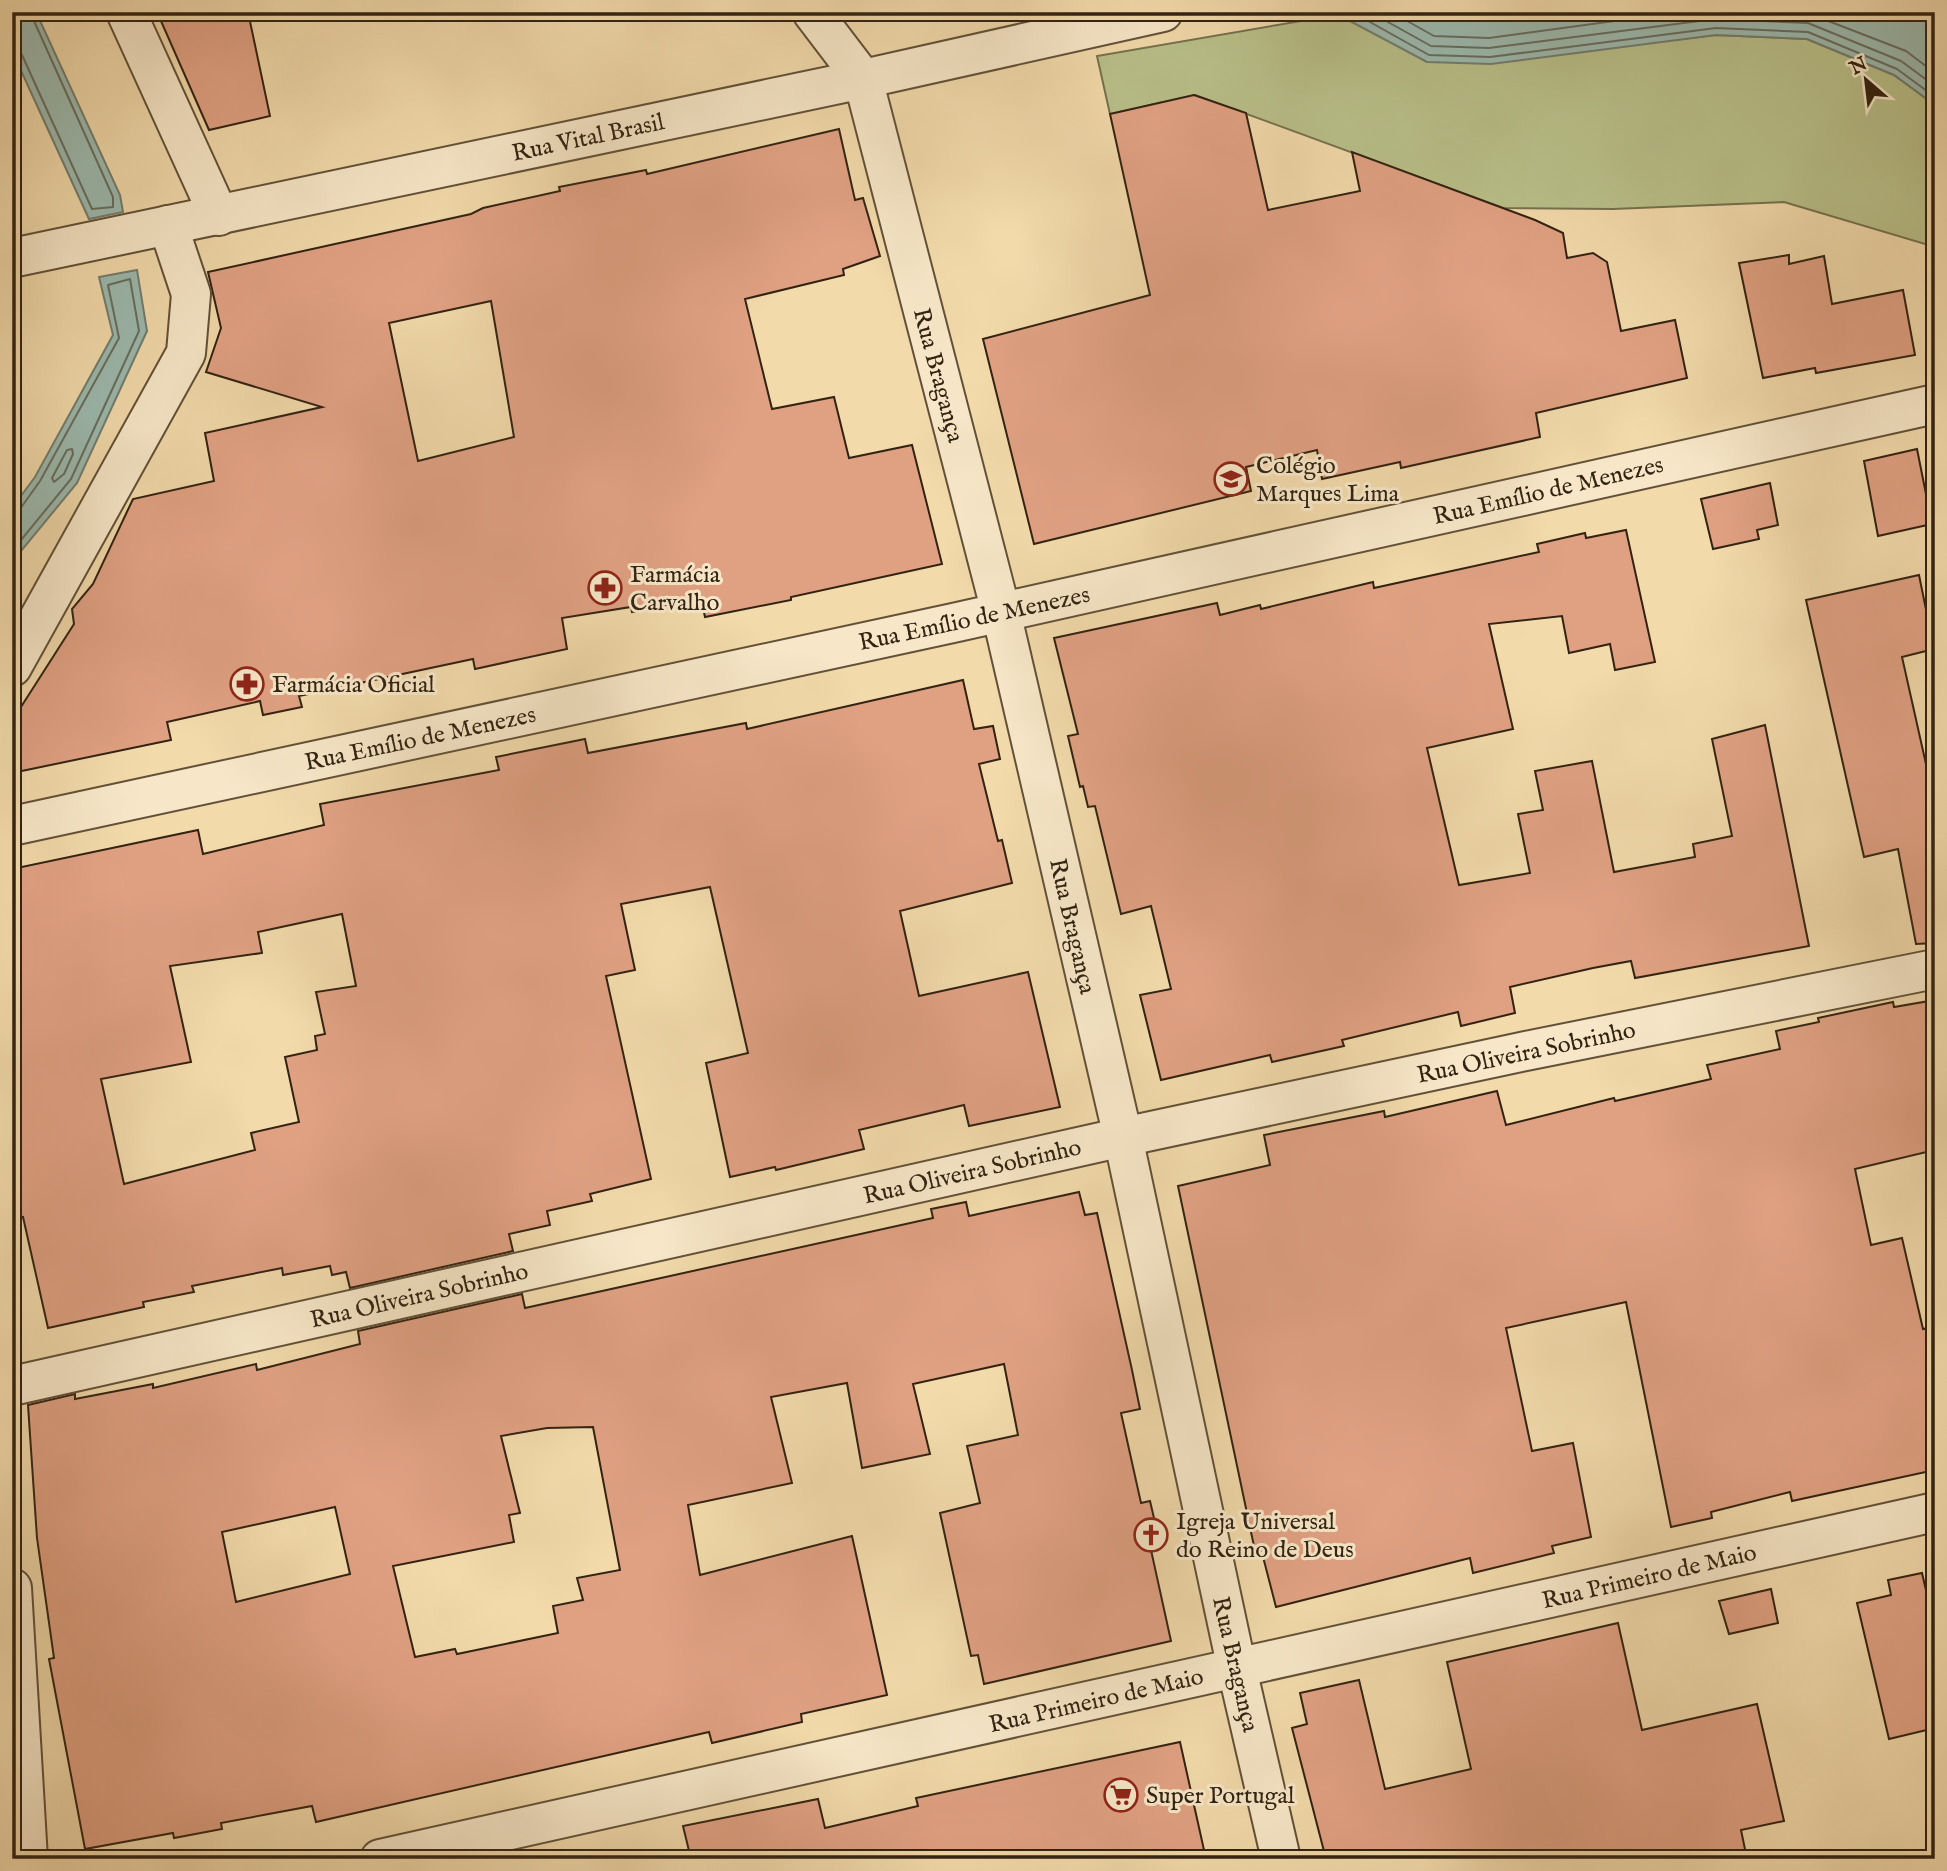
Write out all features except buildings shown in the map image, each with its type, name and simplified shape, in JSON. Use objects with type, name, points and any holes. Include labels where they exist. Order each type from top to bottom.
[{"type":"street","points":[[126,12],[219,216]]},
{"type":"street","name":"Rua Bragança","points":[[812,12],[863,79],[1001,612],[1123,1137],[1237,1669],[1281,1859]]},
{"type":"street","name":"Rua Vital Brasil","points":[[12,258],[863,79],[1159,13]]},
{"type":"street","points":[[12,667],[186,353],[191,294],[169,225]]},
{"type":"street","name":"Rua Emílio de Menezes","points":[[12,826],[1001,612],[1935,404]]},
{"type":"street","name":"Rua Oliveira Sobrinho","points":[[12,1386],[1123,1137],[1521,1052],[1935,969]]},
{"type":"street","name":"Rua Primeiro de Maio","points":[[380,1859],[1935,1512]]},
{"type":"street","points":[[12,1588],[28,1859]]},
{"type":"green space","points":[[1342,14],[1427,62],[1596,49],[1716,35],[1807,39],[1894,75],[1935,105],[1935,247],[1784,202],[1613,209],[1503,208],[1195,95],[1110,114],[1097,56]]},
{"type":"water","points":[[12,12],[36,12],[120,195],[123,212],[89,219],[12,51]]},
{"type":"water","points":[[1333,12],[1935,12],[1935,105],[1894,75],[1807,39],[1716,35],[1491,64],[1427,62]]},
{"type":"water","points":[[137,270],[147,331],[77,483],[12,562],[12,508],[35,477],[113,335],[99,277]]},
{"type":"place","name":"Colégio Marques Lima","points":[[1231,479]]},
{"type":"place","name":"Farmácia Carvalho","points":[[605,588]]},
{"type":"place","name":"Farmácia Oficial","points":[[247,684]]},
{"type":"place","name":"Igreja Universal do Reino de Deus","points":[[1151,1535]]},
{"type":"place","name":"Super Portugal","points":[[1121,1795]]}]
